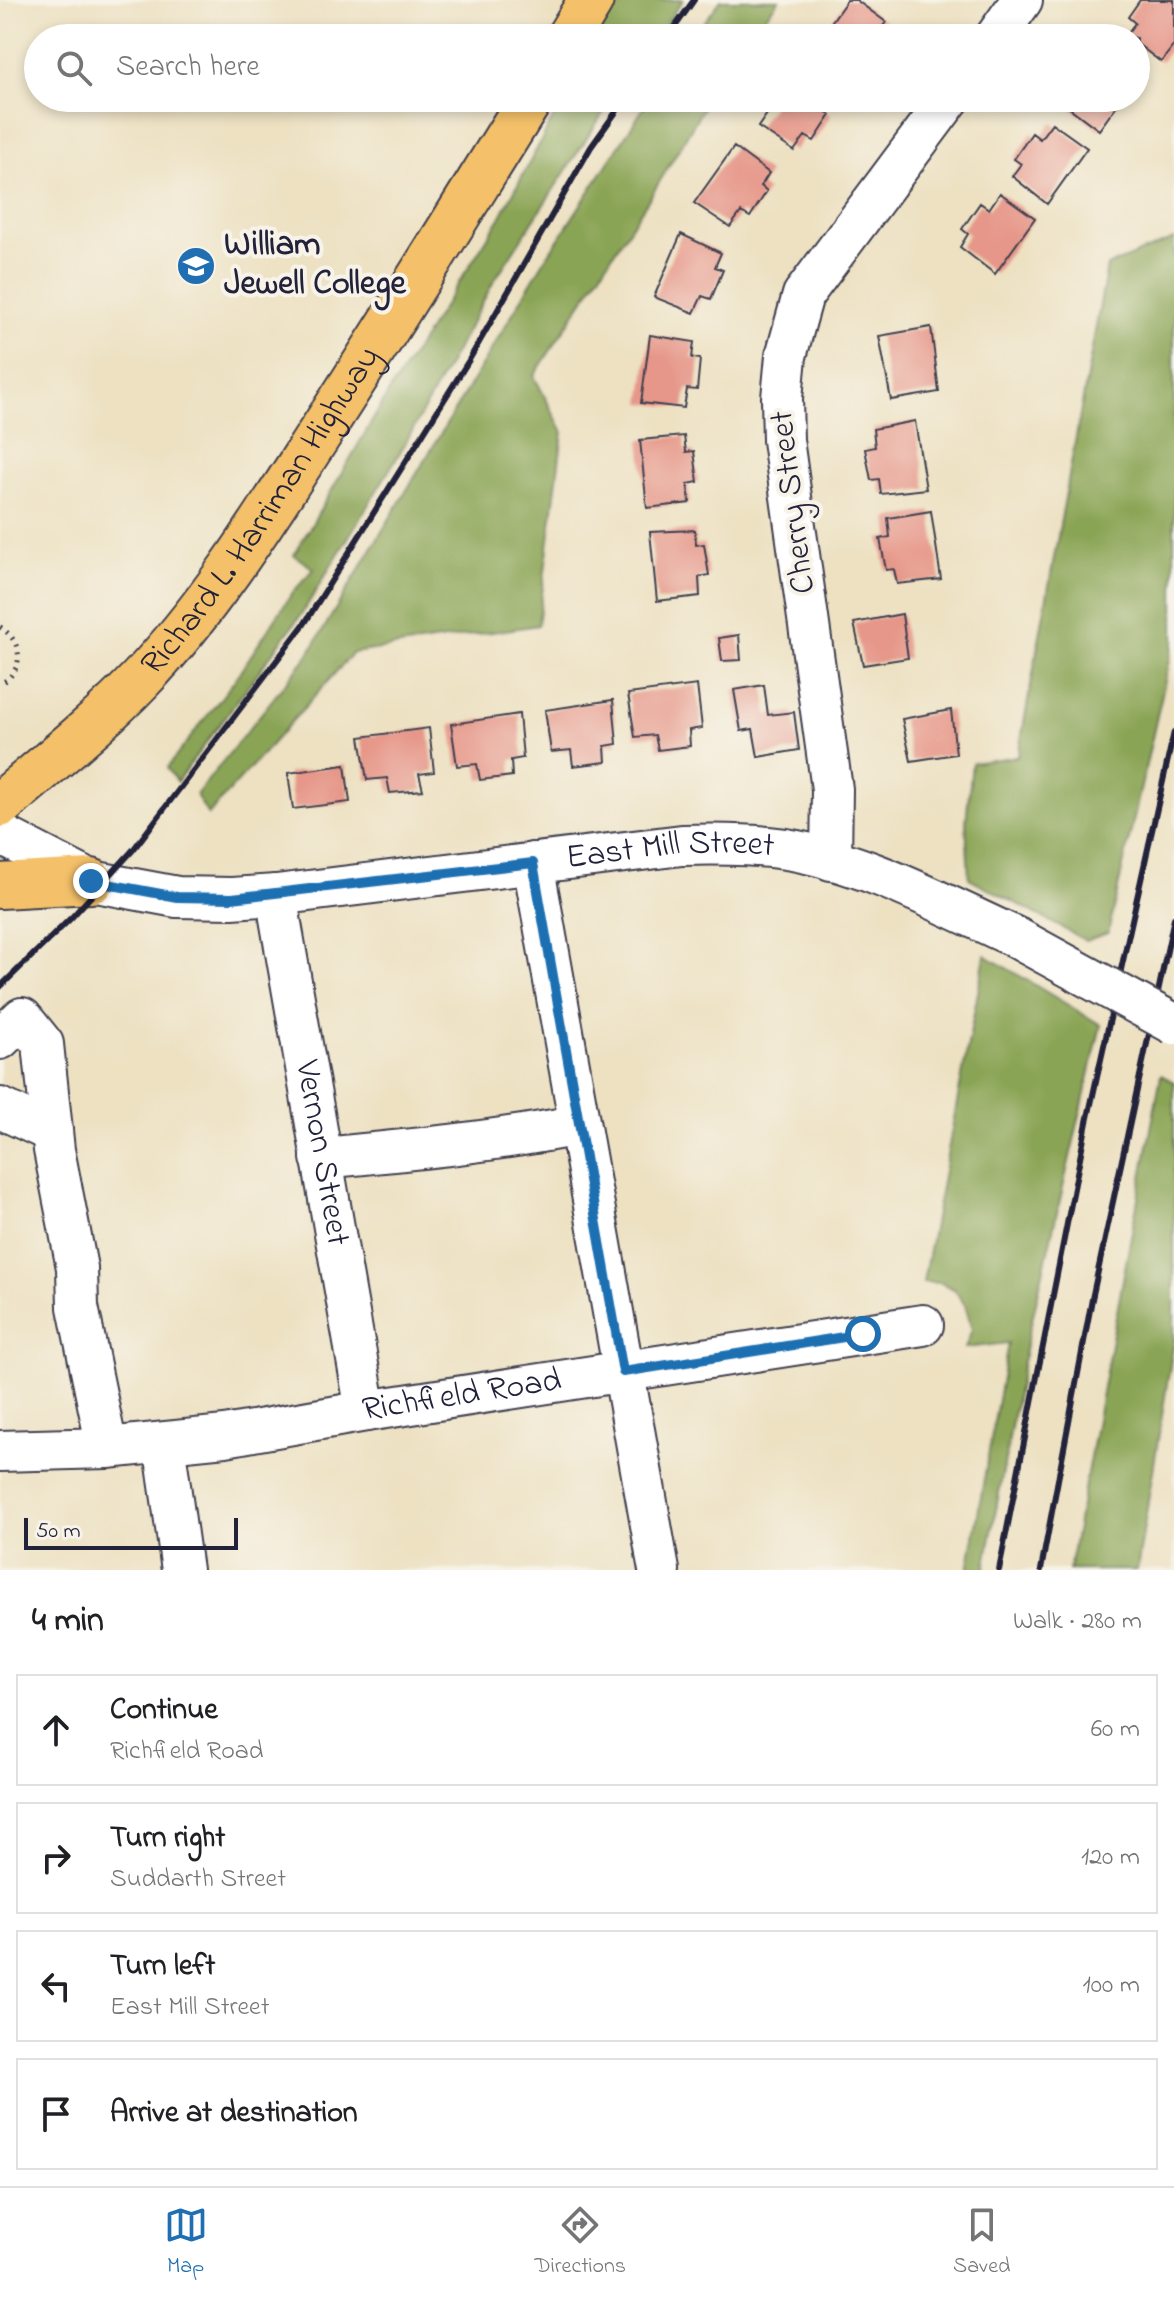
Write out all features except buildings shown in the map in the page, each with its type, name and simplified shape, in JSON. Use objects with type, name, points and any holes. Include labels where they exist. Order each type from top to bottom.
[{"type":"main road","points":[[576,24],[591,0]]},
{"type":"main road","name":"Richard L. Harriman Highway","points":[[0,805],[62,753],[140,680],[193,618],[295,472],[522,112]]},
{"type":"main road","points":[[0,886],[91,881]]},
{"type":"street","points":[[1005,24],[1022,0]]},
{"type":"street","name":"Cherry Street","points":[[831,860],[832,789],[783,440],[782,398],[786,356],[803,295],[940,112]]},
{"type":"street","name":"East Mill Street","points":[[0,834],[91,881],[177,897],[276,895],[697,844],[786,849],[831,860],[885,879],[1015,937],[1174,1024]]},
{"type":"street","points":[[533,863],[659,1570]]},
{"type":"street","name":"Vernon Street","points":[[276,895],[366,1411]]},
{"type":"street","points":[[0,1039],[22,1018],[43,1044],[52,1132],[77,1268],[78,1307],[107,1448]]},
{"type":"street","points":[[0,1108],[52,1132]]},
{"type":"street","points":[[321,1158],[437,1148],[520,1137],[579,1125]]},
{"type":"street","name":"Richfield Road","points":[[0,1451],[107,1448],[225,1436],[366,1411],[923,1325]]},
{"type":"street","points":[[164,1443],[182,1570]]},
{"type":"path","points":[[0,627],[9,632],[19,651],[15,671],[0,684]]},
{"type":"green space","points":[[618,0],[683,0],[666,24],[604,24]]},
{"type":"green space","points":[[721,0],[779,0],[760,24],[703,24]]},
{"type":"green space","points":[[557,112],[604,112],[494,281],[405,444],[303,612],[177,782],[167,768],[234,681],[293,592],[314,569],[294,555],[389,392],[500,218]]},
{"type":"green space","points":[[641,112],[701,112],[654,191],[534,376],[563,432],[538,625],[353,653],[208,815],[196,795],[308,655],[543,263]]},
{"type":"green space","points":[[1174,239],[1174,641],[1108,933],[1086,941],[969,878],[966,822],[972,763],[1018,756],[1107,266]]},
{"type":"green space","points":[[985,955],[1101,1025],[1026,1345],[985,1570],[968,1570],[1008,1343],[965,1348],[972,1329],[965,1305],[954,1289],[941,1283],[923,1282]]},
{"type":"green space","points":[[1161,1075],[1174,1082],[1174,1341],[1137,1570],[1069,1570]]},
{"type":"railway","points":[[677,24],[694,0]]},
{"type":"railway","points":[[0,987],[72,917],[133,850],[305,623],[469,360],[591,147],[616,112]]},
{"type":"railway","points":[[999,1570],[1087,1122],[1174,732]]},
{"type":"railway","points":[[1041,1570],[1092,1299],[1174,918]]},
{"type":"place","name":"William Jewell College","points":[[196,266]]},
{"type":"route","points":[[91,881],[177,897],[232,898],[533,863],[623,1372],[863,1334]]}]
